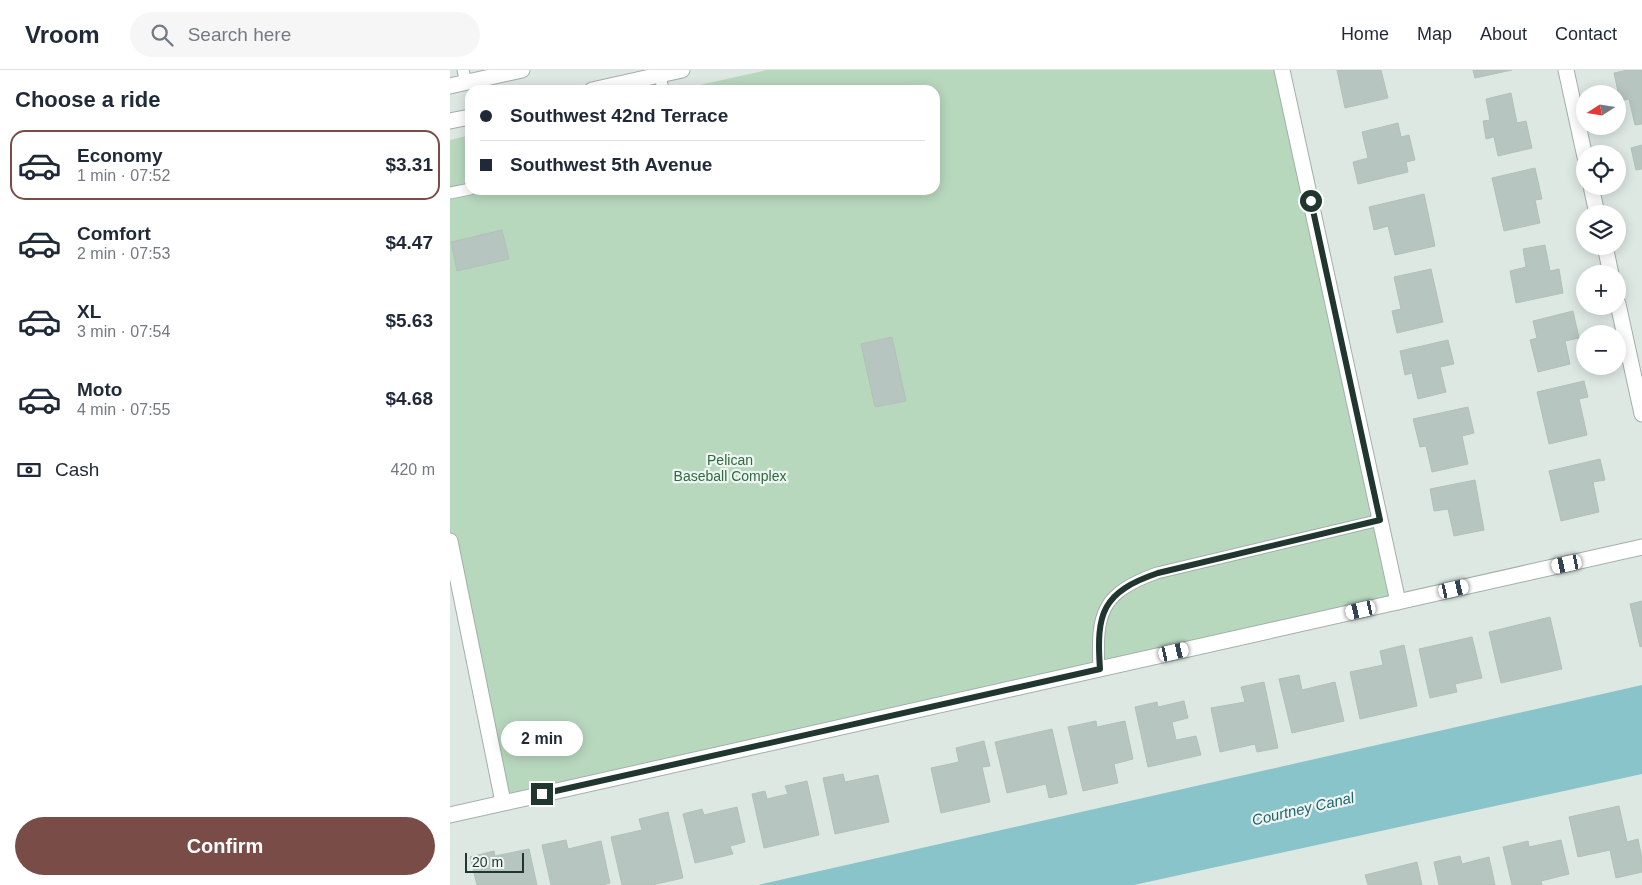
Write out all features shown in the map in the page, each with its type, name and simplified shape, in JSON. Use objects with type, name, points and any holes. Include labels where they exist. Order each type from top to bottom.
[{"type":"street","points":[[450,86],[465,76],[522,70]]},
{"type":"street","points":[[611,85],[660,72],[682,70]]},
{"type":"street","points":[[1282,70],[1398,602]]},
{"type":"street","points":[[1566,70],[1582,145]]},
{"type":"street","points":[[450,122],[465,118]]},
{"type":"street","points":[[1620,315],[1642,414]]},
{"type":"street","points":[[450,541],[503,802]]},
{"type":"street","points":[[450,814],[1642,547]]},
{"type":"lane","points":[[660,72],[662,85]]},
{"type":"lane","points":[[450,193],[465,190]]},
{"type":"lane","points":[[1100,669],[1098,639],[1100,621],[1107,605],[1120,590],[1137,580],[1158,573],[1380,520]]},
{"type":"green space","name":"Pelican Baseball Complex","points":[[767,70],[1280,70],[1398,602],[503,802],[450,537],[450,140],[465,136],[465,195],[940,195],[940,85],[700,85]]},
{"type":"water","name":"Courtney Canal","points":[[1642,685],[1642,774],[1134,885],[758,885]]},
{"type":"building","points":[[1337,70],[1381,70],[1388,98],[1345,108]]},
{"type":"building","points":[[1473,70],[1512,70],[1475,78]]},
{"type":"building","points":[[1642,70],[1642,124],[1635,125],[1629,99],[1626,100],[1626,85],[1617,85],[1614,73]]},
{"type":"building","points":[[1511,93],[1517,123],[1526,121],[1532,148],[1498,156],[1494,137],[1486,139],[1483,121],[1490,120],[1486,99]]},
{"type":"building","points":[[1398,123],[1401,137],[1409,135],[1415,160],[1406,162],[1408,172],[1358,184],[1353,162],[1368,158],[1362,132]]},
{"type":"building","points":[[1642,145],[1642,169],[1636,170],[1631,148]]},
{"type":"building","points":[[1535,168],[1542,199],[1535,200],[1540,223],[1504,231],[1492,178]]},
{"type":"building","points":[[1424,194],[1435,246],[1395,255],[1388,226],[1374,230],[1369,207]]},
{"type":"building","points":[[502,230],[509,259],[457,271],[451,242]]},
{"type":"building","points":[[1545,245],[1550,271],[1559,269],[1563,293],[1516,303],[1510,271],[1526,267],[1523,249]]},
{"type":"building","points":[[1431,269],[1443,322],[1397,333],[1392,311],[1401,309],[1394,277]]},
{"type":"building","points":[[1573,311],[1576,325],[1576,339],[1565,341],[1570,364],[1538,372],[1530,340],[1537,338],[1533,321]]},
{"type":"building","points":[[892,337],[906,401],[875,407],[861,344]]},
{"type":"building","points":[[1448,340],[1454,364],[1440,367],[1446,392],[1418,399],[1412,373],[1405,375],[1400,351]]},
{"type":"building","points":[[1584,381],[1588,397],[1579,399],[1587,435],[1549,444],[1537,392]]},
{"type":"building","points":[[1468,407],[1474,433],[1462,436],[1468,464],[1432,472],[1426,446],[1420,447],[1413,419]]},
{"type":"building","points":[[1600,459],[1605,480],[1593,482],[1599,512],[1561,521],[1549,471]]},
{"type":"building","points":[[1475,480],[1484,530],[1454,536],[1448,509],[1434,511],[1430,489]]},
{"type":"building","points":[[1642,601],[1642,646],[1640,647],[1630,604]]},
{"type":"building","points":[[1550,617],[1562,669],[1501,683],[1489,632]]},
{"type":"building","points":[[1472,637],[1482,678],[1455,684],[1457,692],[1430,698],[1419,649]]},
{"type":"building","points":[[1404,645],[1417,706],[1360,719],[1350,672],[1383,665],[1380,651]]},
{"type":"building","points":[[1299,675],[1302,690],[1335,682],[1344,721],[1292,733],[1279,679]]},
{"type":"building","points":[[1264,682],[1278,748],[1257,752],[1255,744],[1220,752],[1211,708],[1245,702],[1241,687]]},
{"type":"building","points":[[1184,701],[1188,718],[1172,722],[1176,740],[1196,736],[1201,755],[1148,767],[1135,707],[1157,702],[1158,707]]},
{"type":"building","points":[[1096,721],[1097,727],[1125,721],[1133,759],[1114,764],[1118,783],[1083,791],[1068,727]]},
{"type":"building","points":[[1052,729],[1067,794],[1049,798],[1046,784],[1007,793],[995,742]]},
{"type":"building","points":[[984,741],[990,766],[982,767],[990,802],[941,813],[931,768],[959,762],[956,748]]},
{"type":"building","points":[[843,774],[845,782],[878,775],[889,822],[835,834],[823,778]]},
{"type":"building","points":[[807,781],[819,835],[764,848],[752,794],[765,791],[767,799],[788,794],[785,786]]},
{"type":"building","points":[[1619,806],[1627,842],[1638,839],[1642,858],[1642,872],[1616,878],[1610,850],[1578,857],[1569,817]]},
{"type":"building","points":[[737,807],[745,842],[730,846],[733,854],[695,863],[683,814],[702,809],[704,815]]},
{"type":"building","points":[[668,812],[683,878],[652,885],[622,885],[611,837],[642,830],[639,819]]},
{"type":"building","points":[[566,840],[568,849],[601,841],[610,883],[603,885],[551,885],[542,845]]},
{"type":"building","points":[[1561,840],[1569,874],[1541,881],[1542,885],[1512,885],[1503,847],[1528,841],[1529,847]]},
{"type":"building","points":[[529,849],[537,885],[477,885],[470,857],[494,851],[495,856]]},
{"type":"building","points":[[1460,856],[1462,864],[1489,857],[1495,885],[1439,885],[1434,862]]},
{"type":"building","points":[[1417,862],[1422,885],[1368,885],[1365,875]]},
{"type":"route","points":[[542,794],[1100,669],[1098,639],[1100,621],[1107,605],[1120,590],[1137,580],[1158,573],[1380,520],[1311,201]]}]
